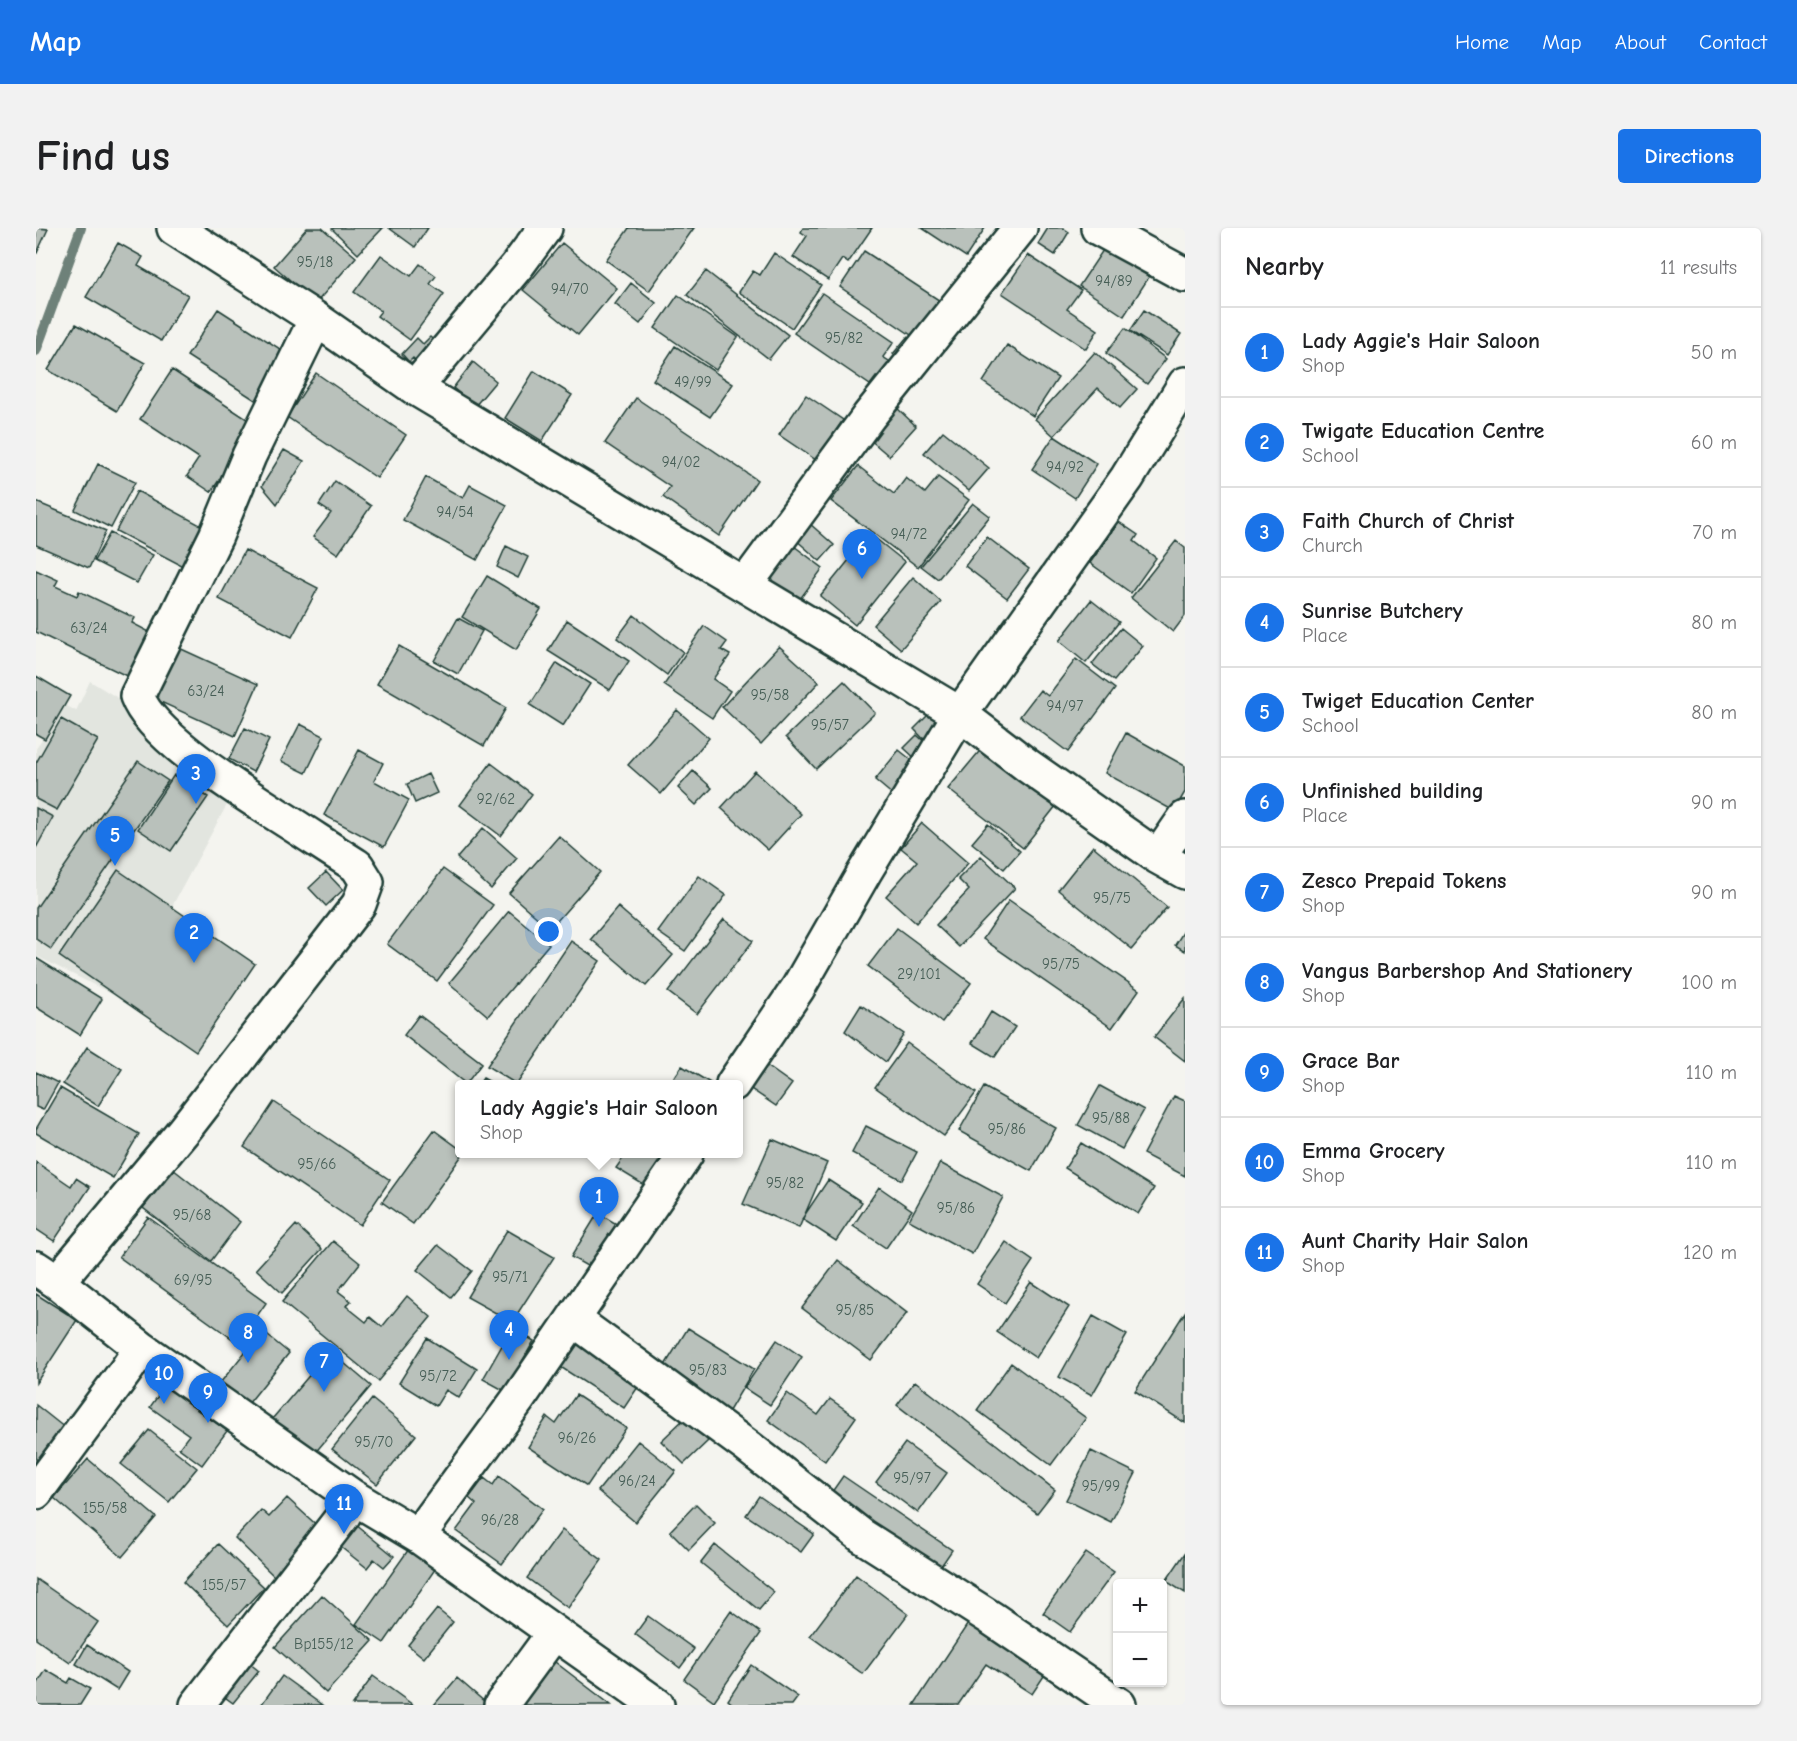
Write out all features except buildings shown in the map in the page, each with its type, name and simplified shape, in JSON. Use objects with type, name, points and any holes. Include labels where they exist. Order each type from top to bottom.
[{"type":"street","points":[[174,228],[316,319],[415,388],[960,714],[1028,766],[1172,865],[1185,818]]},
{"type":"street","points":[[415,388],[517,266],[545,228]]},
{"type":"street","points":[[745,585],[868,416],[1020,228]]},
{"type":"street","points":[[1098,228],[1185,274]]},
{"type":"street","points":[[316,319],[249,456],[216,536],[137,696],[141,705],[160,729],[218,776],[357,866],[367,882],[359,904],[184,1130],[46,1275],[141,1348],[353,1497],[418,1536],[657,1705]]},
{"type":"street","points":[[736,1080],[798,988],[960,714],[1127,477],[1185,384]]},
{"type":"street","points":[[418,1536],[519,1398],[683,1158]]},
{"type":"street","points":[[573,1319],[748,1447],[862,1536],[991,1618],[1119,1705]]},
{"type":"street","points":[[36,1492],[141,1348]]},
{"type":"street","points":[[197,1705],[343,1516],[353,1497]]},
{"type":"street","points":[[501,1705],[548,1641],[561,1638]]},
{"type":"shaded area","points":[[90,681],[243,775],[122,999],[36,956],[36,749],[63,704],[76,711]]},
{"type":"waterway","points":[[36,351],[81,228]]},
{"type":"place","name":"Unfinished building","points":[[862,579]]},
{"type":"place","name":"Faith Church of Christ","points":[[196,804]]},
{"type":"place","name":"Twiget Education Center","points":[[115,866]]},
{"type":"place","name":"Twigate Education Centre","points":[[194,963]]},
{"type":"place","name":"Lady Aggie's Hair Saloon","points":[[599,1227]]},
{"type":"place","name":"Sunrise Butchery","points":[[509,1360]]},
{"type":"place","name":"Vangus Barbershop And Stationery","points":[[248,1363]]},
{"type":"place","name":"Zesco Prepaid Tokens","points":[[324,1392]]},
{"type":"place","name":"Emma Grocery","points":[[164,1404]]},
{"type":"place","name":"Grace Bar","points":[[208,1423]]},
{"type":"place","name":"Aunt Charity Hair Salon","points":[[344,1534]]}]
